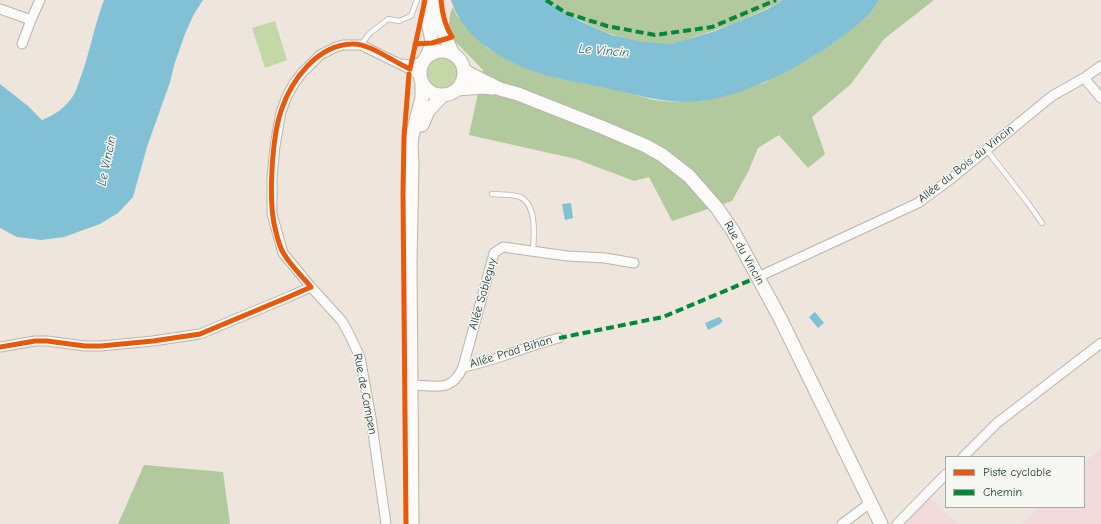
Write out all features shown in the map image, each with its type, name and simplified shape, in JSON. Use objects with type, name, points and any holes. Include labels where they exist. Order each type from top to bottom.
[{"type":"main road","points":[[412,524],[410,254],[411,145],[420,107],[420,59],[432,43],[432,34],[428,21],[429,0]]},
{"type":"main road","points":[[435,0],[437,17],[452,52]]},
{"type":"main road","points":[[412,164],[421,128],[428,111],[442,96],[458,89],[464,76],[464,69],[460,59],[452,52],[439,50],[420,59]]},
{"type":"main road","name":"Rue du Vincin","points":[[464,69],[468,73],[500,89]]},
{"type":"main road","points":[[421,80],[430,92],[442,96]]},
{"type":"main road","name":"Rue du Vincin","points":[[458,89],[482,87],[500,89],[518,94],[646,146],[662,155],[689,176],[717,208],[733,231],[780,320],[881,524]]},
{"type":"street","points":[[22,44],[40,0]]},
{"type":"street","points":[[0,9],[31,20]]},
{"type":"street","name":"Rue de Campen","points":[[386,524],[372,418],[360,357],[342,321],[310,287],[283,253],[272,214],[272,171],[281,112],[287,96],[302,73],[320,55],[336,46],[361,45],[410,69],[421,80]]},
{"type":"street","name":"Rue de Campen","points":[[399,64],[410,65],[420,59]]},
{"type":"street","name":"Allée du Bois du Vincin","points":[[758,277],[918,202],[952,178],[1052,96],[1084,78],[1101,66]]},
{"type":"street","points":[[1084,78],[1101,98]]},
{"type":"street","name":"Allée Sableguy","points":[[411,385],[443,387],[450,384],[459,376],[463,367],[494,253],[503,247],[567,256],[605,258],[634,263]]},
{"type":"street","points":[[0,347],[35,341],[85,346],[101,346],[153,341],[200,334],[310,287]]},
{"type":"street","name":"Allée Prad Bihan","points":[[463,367],[476,365],[542,342],[559,338]]},
{"type":"street","points":[[964,456],[997,423],[1101,343]]},
{"type":"street","points":[[896,524],[945,475]]},
{"type":"street","points":[[842,524],[870,503]]},
{"type":"lane","points":[[361,45],[369,34],[388,19],[398,21],[411,16],[417,0]]},
{"type":"lane","points":[[986,149],[1042,223]]},
{"type":"lane","points":[[492,194],[518,196],[525,199],[531,209],[534,231],[533,251]]},
{"type":"path","points":[[417,37],[415,44],[420,59]]},
{"type":"shaded area","points":[[1101,448],[1101,524],[1021,524],[1038,508],[1085,508],[1085,463]]},
{"type":"shaded area","points":[[928,496],[958,524],[901,524]]},
{"type":"green space","points":[[545,0],[783,0],[739,21],[682,42],[653,44],[620,37],[589,25]]},
{"type":"green space","points":[[879,0],[934,0],[884,39],[851,84],[812,117],[825,154],[808,168],[779,135],[758,148],[748,172],[732,201],[672,221],[649,177],[634,181],[576,159],[469,135],[483,70],[448,34],[450,14],[453,7],[457,16],[487,48],[508,60],[538,73],[566,80],[606,87],[654,100],[675,102],[702,101],[727,95],[764,83],[814,56],[838,40],[866,17]]},
{"type":"green space","points":[[275,21],[287,60],[265,68],[252,28]]},
{"type":"green space","points":[[442,58],[453,62],[457,73],[453,84],[442,88],[431,84],[427,73],[431,62]]},
{"type":"green space","points":[[144,465],[223,472],[230,524],[118,524]]},
{"type":"water","name":"Le Vincin","points":[[104,0],[203,0],[194,14],[175,62],[170,82],[147,147],[133,197],[118,213],[100,224],[64,237],[41,240],[17,237],[0,228],[0,84],[28,106],[42,120],[59,111],[67,104],[77,88]]},
{"type":"water","name":"Le Vincin","points":[[451,0],[545,0],[582,22],[612,35],[642,42],[671,44],[715,31],[766,10],[783,0],[879,0],[866,17],[848,33],[799,65],[768,81],[718,98],[701,101],[676,102],[555,78],[524,68],[498,54],[474,37],[457,14]]},
{"type":"water","points":[[571,203],[573,218],[565,220],[562,204]]},
{"type":"water","points":[[815,312],[824,323],[818,328],[809,317]]},
{"type":"water","points":[[719,317],[723,321],[708,330],[705,323]]},
{"type":"marked path","points":[[546,0],[566,13],[607,26],[655,35],[712,27],[776,0]]},
{"type":"marked path","points":[[559,338],[663,317],[758,277]]},
{"type":"cycle path","points":[[0,347],[35,341],[85,346],[101,346],[153,341],[200,334],[311,287],[290,263],[282,251],[277,238],[273,216],[271,186],[273,153],[278,123],[285,99],[307,66],[317,57],[339,46],[352,44],[366,46],[410,69],[425,0]]},
{"type":"cycle path","points":[[415,44],[432,43],[452,37],[444,19],[441,0]]},
{"type":"cycle path","points":[[406,524],[403,193],[404,137],[409,74]]}]
